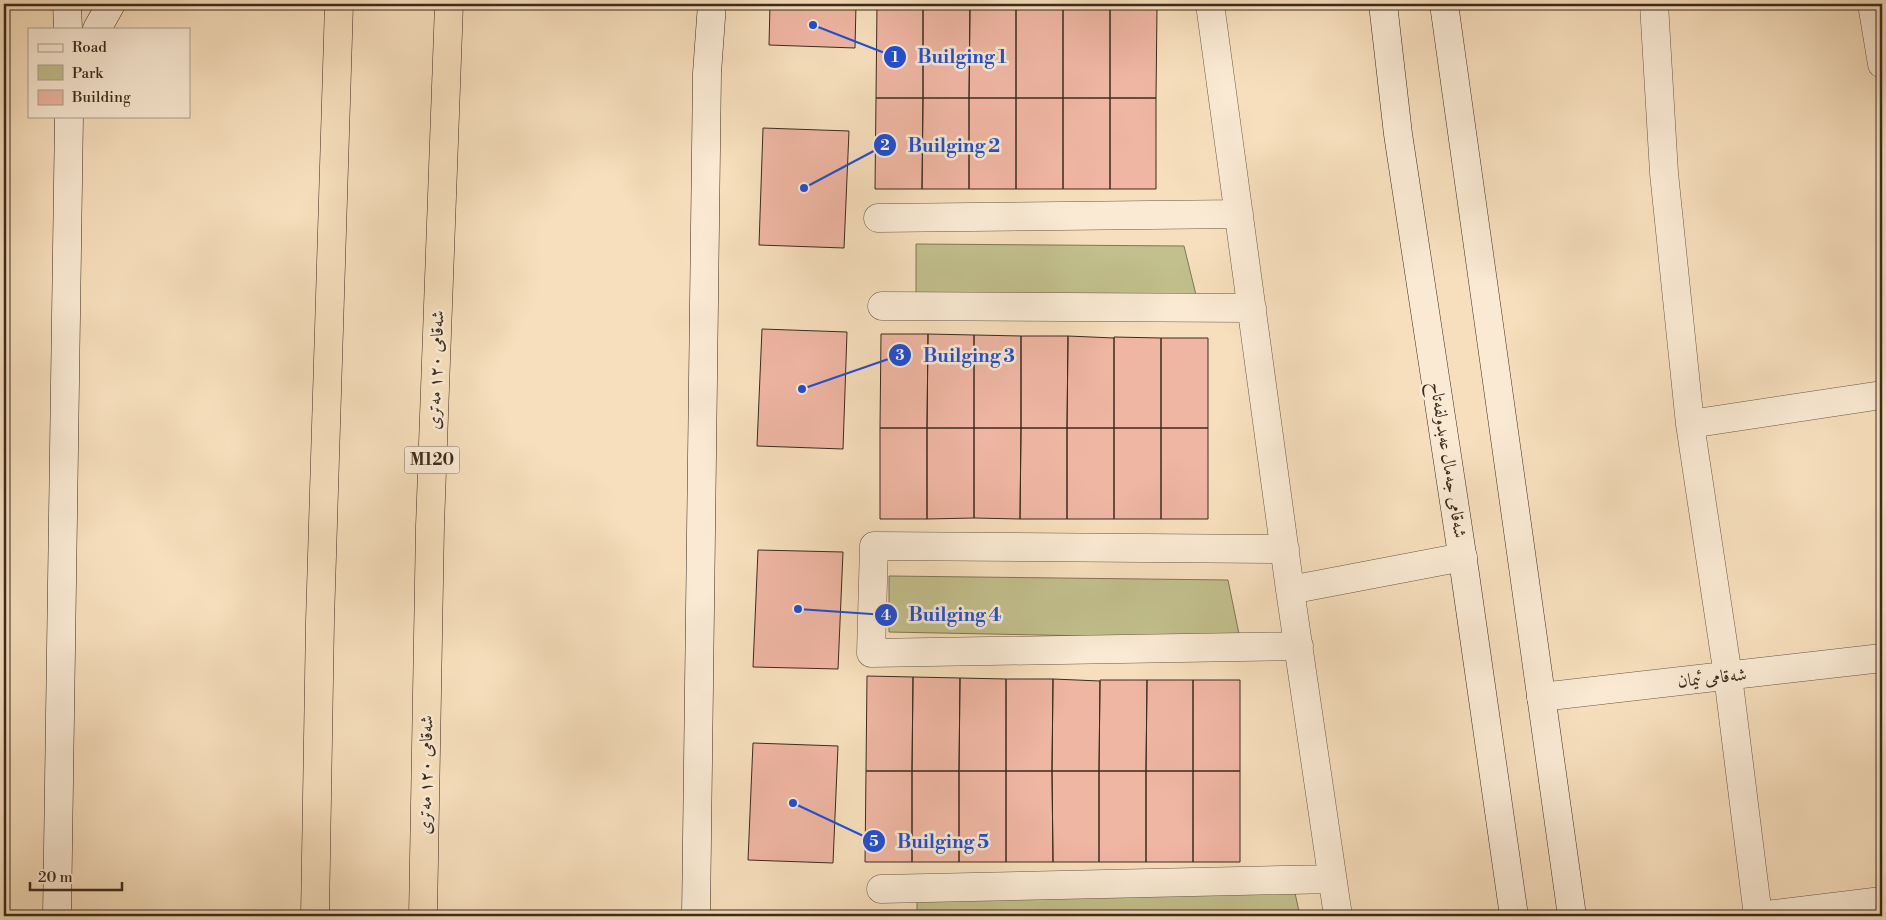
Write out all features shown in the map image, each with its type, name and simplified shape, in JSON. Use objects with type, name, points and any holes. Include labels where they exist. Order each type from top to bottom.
[{"type":"highway","points":[[315,916],[320,621],[339,4]]},
{"type":"highway","name":"شەقامی ١٢٠ مەتری","points":[[423,916],[430,526],[449,4]]},
{"type":"street","points":[[67,4],[68,28]]},
{"type":"street","points":[[98,28],[111,4]]},
{"type":"street","points":[[696,916],[707,73],[712,4]]},
{"type":"street","points":[[1210,4],[1290,590],[1338,916]]},
{"type":"street","name":"شەقامی جەمال عەبدولفەتاح","points":[[1383,4],[1398,134],[1514,916]]},
{"type":"street","points":[[1444,4],[1572,916]]},
{"type":"street","points":[[1654,4],[1664,173],[1690,424],[1728,676],[1758,916],[1882,901]]},
{"type":"street","points":[[1872,4],[1882,64]]},
{"type":"street","points":[[57,916],[69,118]]},
{"type":"street","points":[[878,218],[1239,214]]},
{"type":"street","points":[[882,306],[1252,308]]},
{"type":"street","points":[[1690,424],[1882,395]]},
{"type":"street","points":[[1285,549],[874,546],[871,652],[1299,646]]},
{"type":"street","points":[[1290,590],[1462,557]]},
{"type":"street","name":"شەقامی ئیمان","points":[[1541,697],[1882,658]]},
{"type":"street","points":[[880,889],[1332,879]]},
{"type":"green space","points":[[916,244],[1184,246],[1197,299],[916,295]]},
{"type":"green space","points":[[889,576],[1228,580],[1240,639],[889,632]]},
{"type":"green space","points":[[917,892],[1295,893],[1300,916],[917,916]]},
{"type":"building","points":[[770,4],[856,4],[855,48],[769,45]]},
{"type":"building","points":[[877,4],[923,4],[923,98],[876,98]]},
{"type":"building","points":[[923,4],[970,5],[969,98],[923,98]]},
{"type":"building","points":[[970,5],[1016,5],[1016,98],[969,98]]},
{"type":"building","points":[[1016,5],[1063,6],[1063,98],[1016,98]]},
{"type":"building","points":[[1063,6],[1110,8],[1110,98],[1063,98]]},
{"type":"building","points":[[1110,7],[1157,8],[1156,98],[1110,98]]},
{"type":"building","points":[[876,98],[923,98],[922,189],[875,189]]},
{"type":"building","points":[[923,98],[969,98],[969,189],[922,189]]},
{"type":"building","points":[[969,98],[1016,98],[1016,189],[969,189]]},
{"type":"building","points":[[1016,98],[1063,98],[1063,189],[1016,189]]},
{"type":"building","points":[[1063,98],[1110,98],[1110,189],[1063,189]]},
{"type":"building","points":[[1110,98],[1156,98],[1156,189],[1110,189]]},
{"type":"building","points":[[763,128],[849,131],[844,248],[759,245]]},
{"type":"building","points":[[762,329],[847,332],[843,449],[757,446]]},
{"type":"building","points":[[881,334],[928,334],[927,428],[880,428]]},
{"type":"building","points":[[928,334],[974,335],[974,428],[927,428]]},
{"type":"building","points":[[974,335],[1021,336],[1021,428],[974,428]]},
{"type":"building","points":[[1021,336],[1068,336],[1067,428],[1021,428]]},
{"type":"building","points":[[1068,336],[1114,338],[1114,428],[1067,428]]},
{"type":"building","points":[[1114,337],[1161,338],[1161,428],[1114,428]]},
{"type":"building","points":[[1161,338],[1208,338],[1208,428],[1161,428]]},
{"type":"building","points":[[880,428],[927,428],[927,519],[880,519]]},
{"type":"building","points":[[927,428],[974,428],[974,518],[927,519]]},
{"type":"building","points":[[974,428],[1021,428],[1020,519],[974,518]]},
{"type":"building","points":[[1021,428],[1067,428],[1067,519],[1020,519]]},
{"type":"building","points":[[1067,428],[1114,428],[1114,519],[1067,519]]},
{"type":"building","points":[[1114,428],[1161,428],[1161,519],[1114,519]]},
{"type":"building","points":[[1161,428],[1208,428],[1208,519],[1161,519]]},
{"type":"building","points":[[758,550],[843,552],[838,669],[753,667]]},
{"type":"building","points":[[867,676],[913,677],[912,771],[866,771]]},
{"type":"building","points":[[913,677],[960,678],[959,771],[912,771]]},
{"type":"building","points":[[960,678],[1006,679],[1006,771],[959,771]]},
{"type":"building","points":[[1006,679],[1053,679],[1052,771],[1006,771]]},
{"type":"building","points":[[1053,679],[1100,681],[1099,771],[1052,771]]},
{"type":"building","points":[[1100,680],[1147,680],[1146,771],[1099,771]]},
{"type":"building","points":[[1147,680],[1193,680],[1193,771],[1146,771]]},
{"type":"building","points":[[1193,680],[1240,680],[1240,771],[1193,771]]},
{"type":"building","points":[[753,743],[838,746],[833,863],[748,860]]},
{"type":"building","points":[[866,771],[912,771],[912,862],[865,862]]},
{"type":"building","points":[[912,771],[959,771],[959,862],[912,862]]},
{"type":"building","points":[[959,771],[1006,771],[1006,862],[959,862]]},
{"type":"building","points":[[1006,771],[1052,771],[1053,862],[1006,862]]},
{"type":"building","points":[[1052,771],[1099,771],[1099,862],[1053,862]]},
{"type":"building","points":[[1099,771],[1146,771],[1146,862],[1099,862]]},
{"type":"building","points":[[1146,771],[1193,771],[1193,862],[1146,862]]},
{"type":"building","points":[[1193,771],[1240,771],[1240,862],[1193,862]]},
{"type":"place","name":"Builging 1","points":[[813,25]]},
{"type":"place","name":"Builging 2","points":[[804,188]]},
{"type":"place","name":"Builging 3","points":[[802,389]]},
{"type":"place","name":"Builging 4","points":[[798,609]]},
{"type":"place","name":"Builging 5","points":[[793,803]]}]
